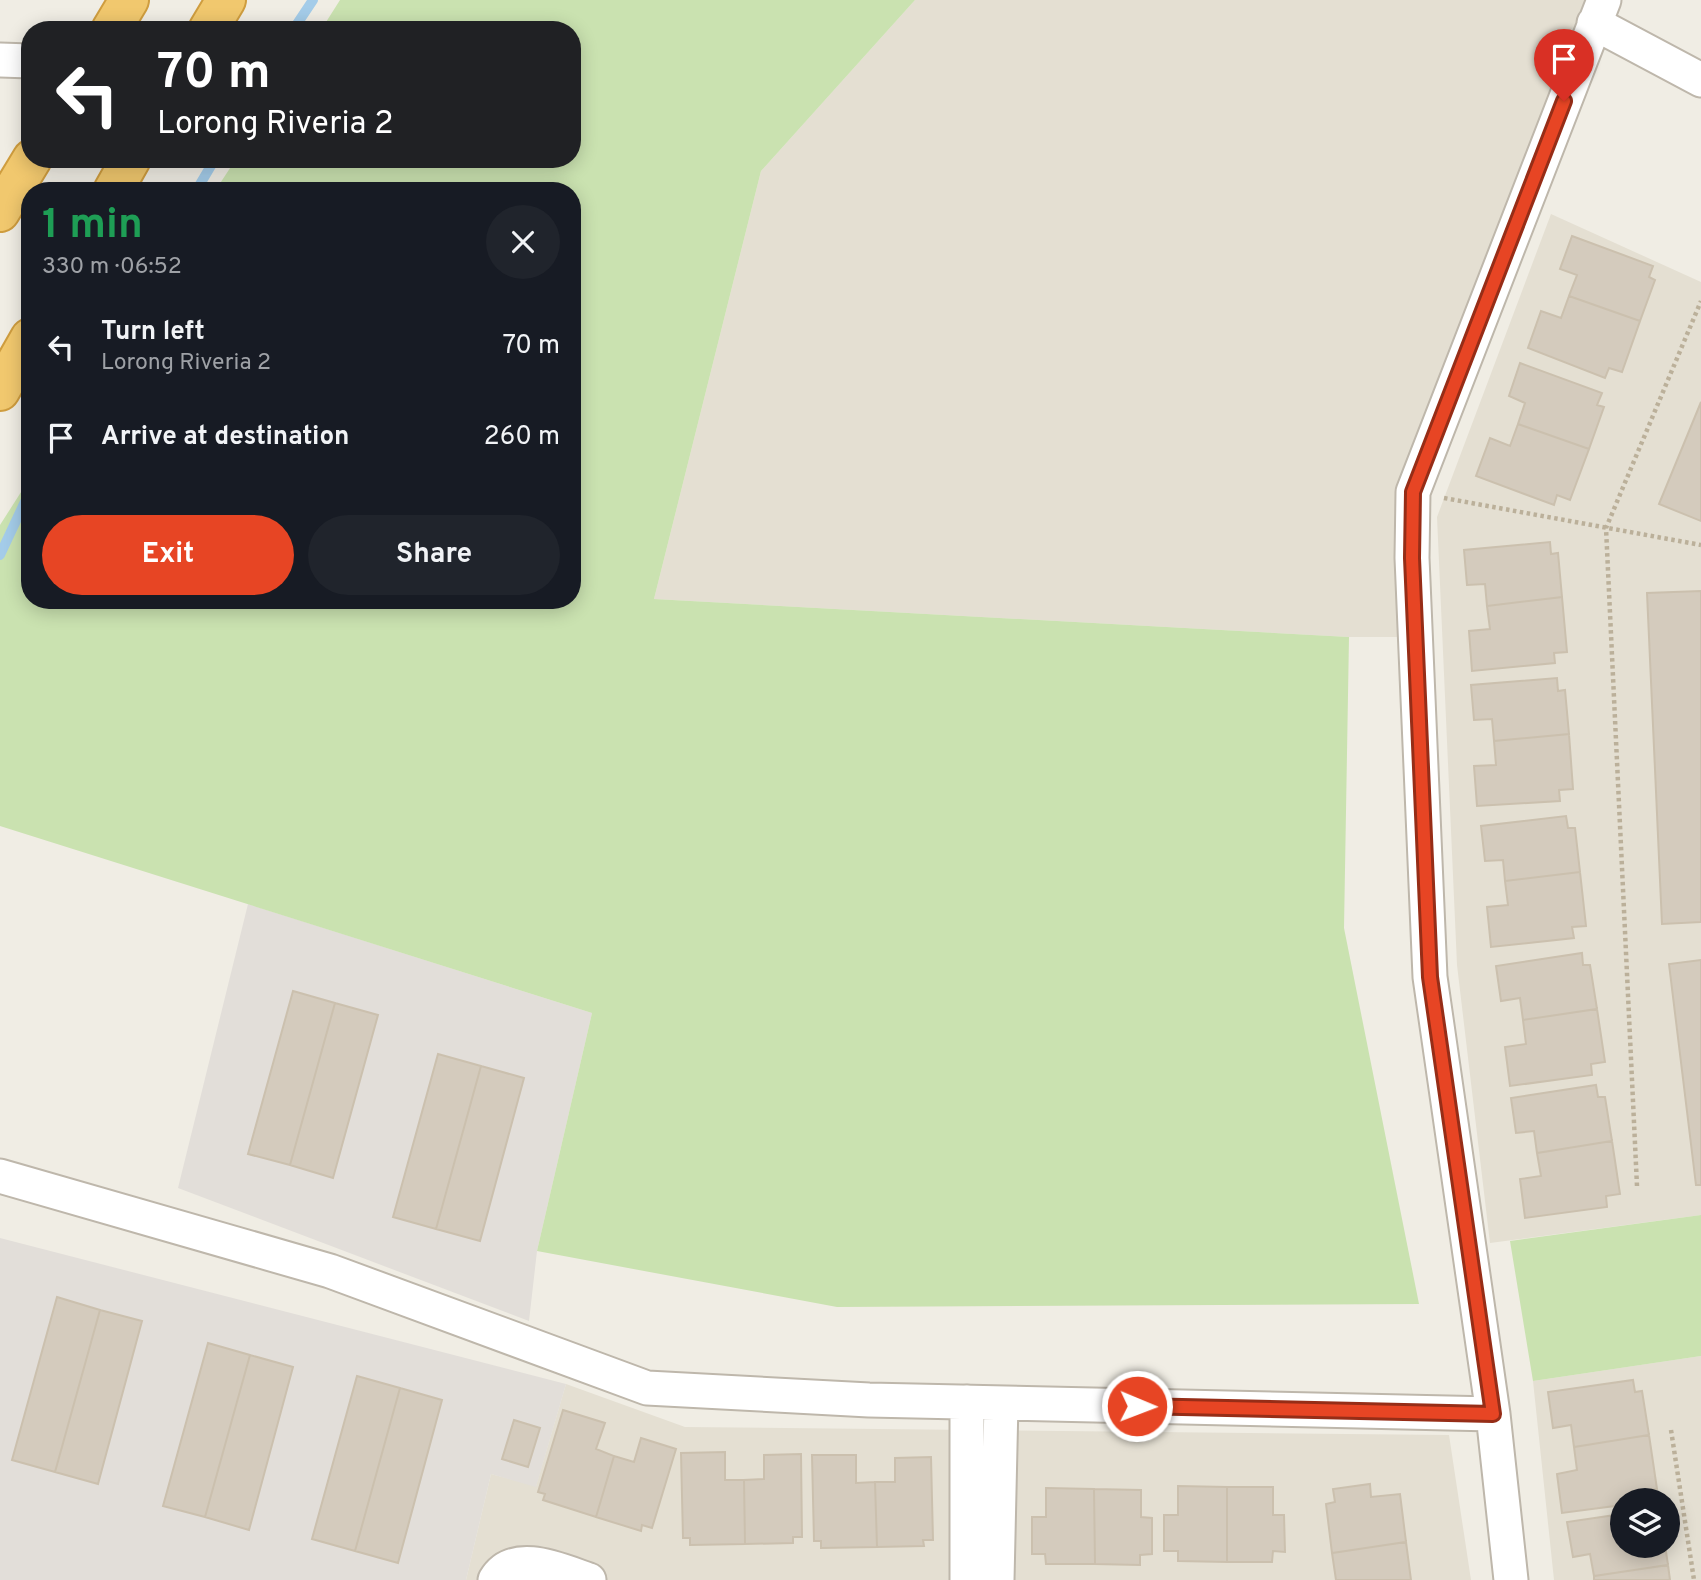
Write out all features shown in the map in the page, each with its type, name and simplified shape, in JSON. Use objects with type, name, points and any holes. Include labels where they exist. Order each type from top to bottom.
[{"type":"highway","points":[[116,21],[129,0]]},
{"type":"highway","points":[[213,21],[226,0]]},
{"type":"highway","points":[[0,212],[27,168]]},
{"type":"highway","points":[[0,391],[21,354]]},
{"type":"street","points":[[1511,1580],[1493,1414],[1430,977],[1412,558],[1413,492],[1599,12],[1701,80]]},
{"type":"street","points":[[0,60],[21,61]]},
{"type":"street","points":[[0,1176],[330,1271],[647,1388],[967,1402],[1493,1414]]},
{"type":"street","points":[[967,1402],[967,1580]]},
{"type":"street","points":[[997,1580],[1001,1403]]},
{"type":"street","points":[[495,1580],[508,1568],[537,1563],[589,1580]]},
{"type":"path","points":[[1637,1186],[1605,528],[1701,301]]},
{"type":"path","points":[[1413,492],[1701,545]]},
{"type":"path","points":[[1671,1430],[1694,1580]]},
{"type":"shaded area","points":[[915,0],[1604,0],[1413,492],[1416,637],[1349,637],[654,599],[761,171]]},
{"type":"shaded area","points":[[1551,214],[1701,282],[1701,1215],[1490,1243],[1457,965],[1437,517]]},
{"type":"shaded area","points":[[248,904],[592,1013],[537,1251],[529,1321],[178,1188]]},
{"type":"shaded area","points":[[0,1238],[566,1384],[536,1487],[491,1474],[466,1580],[0,1580]]},
{"type":"shaded area","points":[[1701,1356],[1701,1580],[1554,1580],[1533,1381]]},
{"type":"shaded area","points":[[566,1384],[685,1427],[1449,1435],[1471,1580],[466,1580],[491,1474],[536,1486]]},
{"type":"green space","points":[[340,0],[915,0],[761,171],[654,599],[1349,637],[1344,928],[1419,1304],[837,1307],[537,1251],[592,1013],[0,826],[0,525],[21,492],[21,609],[581,609],[581,182],[221,182],[230,168],[581,168],[581,21],[327,21]]},
{"type":"green space","points":[[1701,1215],[1701,1356],[1533,1381],[1510,1241]]},
{"type":"building","points":[[1572,236],[1653,266],[1649,277],[1655,280],[1640,321],[1569,296],[1577,275],[1560,269]]},
{"type":"building","points":[[1569,296],[1640,321],[1622,372],[1609,368],[1605,378],[1528,348],[1541,311],[1561,318]]},
{"type":"building","points":[[1520,363],[1602,393],[1597,405],[1604,407],[1589,449],[1518,424],[1525,403],[1509,396]]},
{"type":"building","points":[[1701,402],[1701,521],[1659,504]]},
{"type":"building","points":[[1518,424],[1589,449],[1570,500],[1557,495],[1554,505],[1476,476],[1490,438],[1510,446]]},
{"type":"building","points":[[1550,542],[1551,554],[1558,553],[1562,597],[1487,606],[1485,584],[1467,585],[1464,550]]},
{"type":"building","points":[[1701,591],[1701,922],[1662,924],[1647,593]]},
{"type":"building","points":[[1562,597],[1567,652],[1554,653],[1555,663],[1472,671],[1469,631],[1490,629],[1487,606]]},
{"type":"building","points":[[1557,678],[1558,691],[1565,690],[1569,734],[1494,741],[1492,719],[1474,720],[1471,685]]},
{"type":"building","points":[[1569,734],[1573,789],[1559,790],[1560,801],[1477,806],[1474,766],[1496,765],[1494,741]]},
{"type":"building","points":[[1566,816],[1568,828],[1575,828],[1580,872],[1505,881],[1503,860],[1485,861],[1481,826]]},
{"type":"building","points":[[1580,872],[1586,926],[1572,927],[1574,938],[1491,947],[1487,907],[1508,905],[1505,881]]},
{"type":"building","points":[[1582,953],[1583,965],[1590,965],[1597,1009],[1523,1020],[1520,998],[1501,1001],[1496,966]]},
{"type":"building","points":[[1701,960],[1701,1185],[1696,1185],[1669,964]]},
{"type":"building","points":[[293,991],[335,1003],[290,1165],[248,1154]]},
{"type":"building","points":[[335,1003],[378,1015],[333,1178],[290,1165]]},
{"type":"building","points":[[1597,1009],[1605,1062],[1591,1064],[1592,1075],[1510,1086],[1505,1047],[1526,1044],[1523,1020]]},
{"type":"building","points":[[438,1054],[481,1066],[436,1229],[393,1217]]},
{"type":"building","points":[[481,1066],[524,1078],[480,1241],[436,1229]]},
{"type":"building","points":[[1596,1085],[1598,1097],[1605,1097],[1612,1141],[1537,1153],[1534,1131],[1516,1133],[1511,1098]]},
{"type":"building","points":[[1612,1141],[1620,1194],[1606,1196],[1607,1207],[1525,1218],[1520,1179],[1541,1176],[1537,1153]]},
{"type":"building","points":[[57,1297],[100,1310],[55,1472],[12,1460]]},
{"type":"building","points":[[100,1310],[142,1321],[98,1484],[55,1472]]},
{"type":"building","points":[[208,1343],[250,1355],[205,1517],[163,1506]]},
{"type":"building","points":[[250,1355],[293,1367],[249,1530],[205,1517]]},
{"type":"building","points":[[357,1376],[400,1388],[355,1551],[312,1539]]},
{"type":"building","points":[[1633,1380],[1635,1392],[1642,1391],[1649,1435],[1574,1447],[1571,1425],[1553,1428],[1548,1392]]},
{"type":"building","points":[[400,1388],[442,1400],[398,1563],[355,1551]]},
{"type":"building","points":[[563,1410],[605,1423],[596,1449],[614,1456],[596,1517],[543,1500],[545,1494],[538,1492]]},
{"type":"building","points":[[514,1420],[540,1428],[528,1467],[502,1459]]},
{"type":"building","points":[[1649,1435],[1657,1488],[1610,1488],[1610,1507],[1562,1513],[1557,1474],[1577,1470],[1574,1447]]},
{"type":"building","points":[[641,1438],[676,1449],[652,1528],[642,1525],[641,1531],[596,1517],[614,1456],[634,1462]]},
{"type":"building","points":[[725,1452],[725,1480],[744,1480],[745,1544],[690,1545],[690,1538],[683,1538],[681,1453]]},
{"type":"building","points":[[801,1454],[802,1537],[793,1537],[793,1543],[745,1544],[744,1480],[764,1479],[764,1455]]},
{"type":"building","points":[[812,1455],[856,1455],[856,1483],[875,1482],[877,1547],[821,1548],[821,1541],[814,1541]]},
{"type":"building","points":[[931,1457],[933,1540],[923,1540],[924,1546],[877,1547],[875,1482],[895,1482],[895,1458]]},
{"type":"building","points":[[1370,1484],[1371,1497],[1400,1494],[1406,1542],[1332,1553],[1326,1504],[1335,1502],[1333,1489]]},
{"type":"building","points":[[1178,1486],[1227,1487],[1227,1562],[1178,1561],[1178,1551],[1164,1551],[1164,1515],[1178,1515]]},
{"type":"building","points":[[1227,1487],[1273,1487],[1273,1515],[1284,1515],[1285,1552],[1273,1551],[1272,1562],[1227,1562]]},
{"type":"building","points":[[1046,1488],[1094,1489],[1095,1564],[1046,1564],[1045,1554],[1032,1554],[1032,1517],[1046,1517]]},
{"type":"building","points":[[1094,1489],[1141,1490],[1141,1517],[1152,1518],[1152,1554],[1140,1555],[1140,1565],[1095,1564]]},
{"type":"building","points":[[1610,1516],[1610,1558],[1667,1558],[1668,1565],[1594,1576],[1590,1554],[1573,1557],[1567,1522]]},
{"type":"building","points":[[1406,1542],[1411,1580],[1336,1580],[1332,1553]]},
{"type":"building","points":[[1668,1565],[1670,1580],[1594,1580],[1594,1576]]},
{"type":"waterway","points":[[299,21],[313,0]]},
{"type":"waterway","points":[[201,182],[210,168]]},
{"type":"waterway","points":[[0,555],[21,510]]},
{"type":"route","points":[[1137,1406],[1493,1414],[1430,977],[1412,558],[1413,492],[1564,101]]}]
